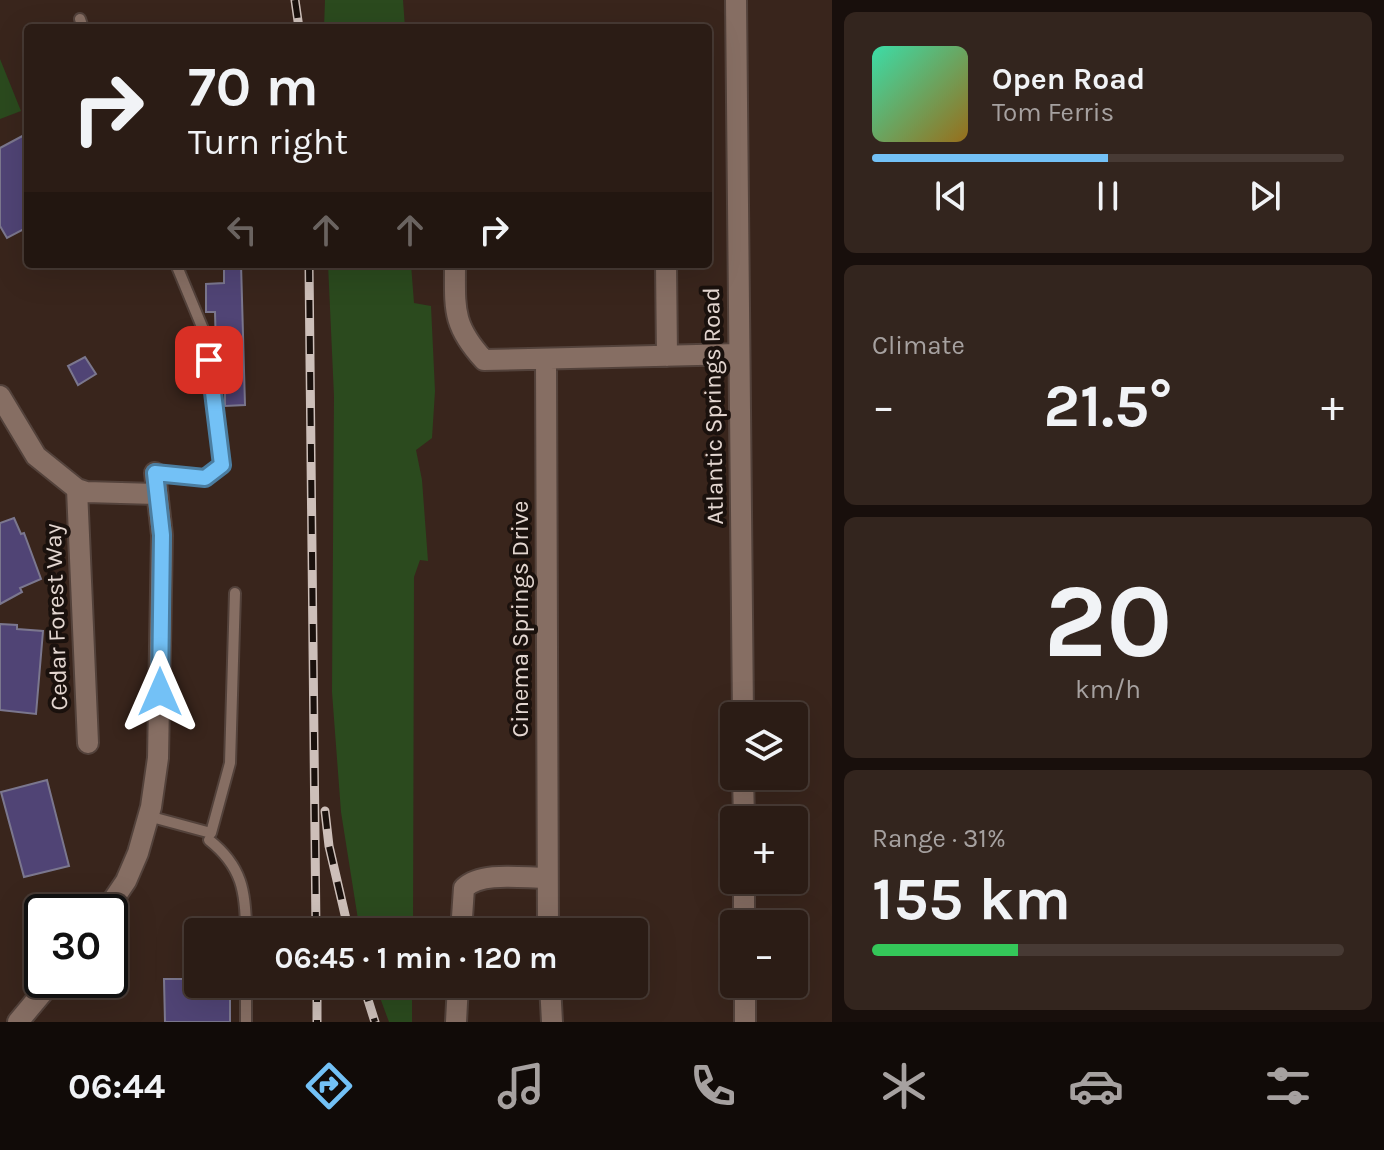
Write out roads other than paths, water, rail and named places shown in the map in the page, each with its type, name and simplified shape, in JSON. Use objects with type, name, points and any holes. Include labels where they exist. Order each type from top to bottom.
[{"type":"street","name":"Atlantic Springs Road","points":[[736,0],[743,702]]},
{"type":"street","points":[[455,268],[455,312],[459,328],[469,345],[484,360],[739,354]]},
{"type":"street","points":[[666,268],[667,356]]},
{"type":"street","name":"Cinema Springs Drive","points":[[546,360],[547,918]]},
{"type":"street","name":"Cedar Forest Way","points":[[0,396],[36,456],[77,489],[86,492],[156,483]]},
{"type":"street","points":[[117,894],[138,853],[158,758],[162,535],[156,483]]},
{"type":"street","name":"Cedar Forest Way","points":[[77,489],[88,743]]},
{"type":"street","points":[[462,918],[464,888],[471,882],[483,878],[546,878]]},
{"type":"street","points":[[18,1022],[38,998]]},
{"type":"street","points":[[456,1022],[457,998]]},
{"type":"street","points":[[551,998],[552,1022]]},
{"type":"street","points":[[745,998],[745,1022]]},
{"type":"lane","points":[[156,483],[205,478],[222,465],[205,334],[178,268]]},
{"type":"lane","points":[[148,816],[211,833],[230,763],[235,593]]},
{"type":"lane","points":[[209,840],[227,854],[240,875],[245,918]]},
{"type":"lane","points":[[246,998],[246,1022]]},
{"type":"railway","points":[[295,0],[298,24]]},
{"type":"railway","points":[[309,268],[316,918]]},
{"type":"railway","points":[[325,811],[329,846],[346,918]]},
{"type":"railway","points":[[317,998],[317,1022]]},
{"type":"railway","points":[[367,998],[375,1022]]}]
